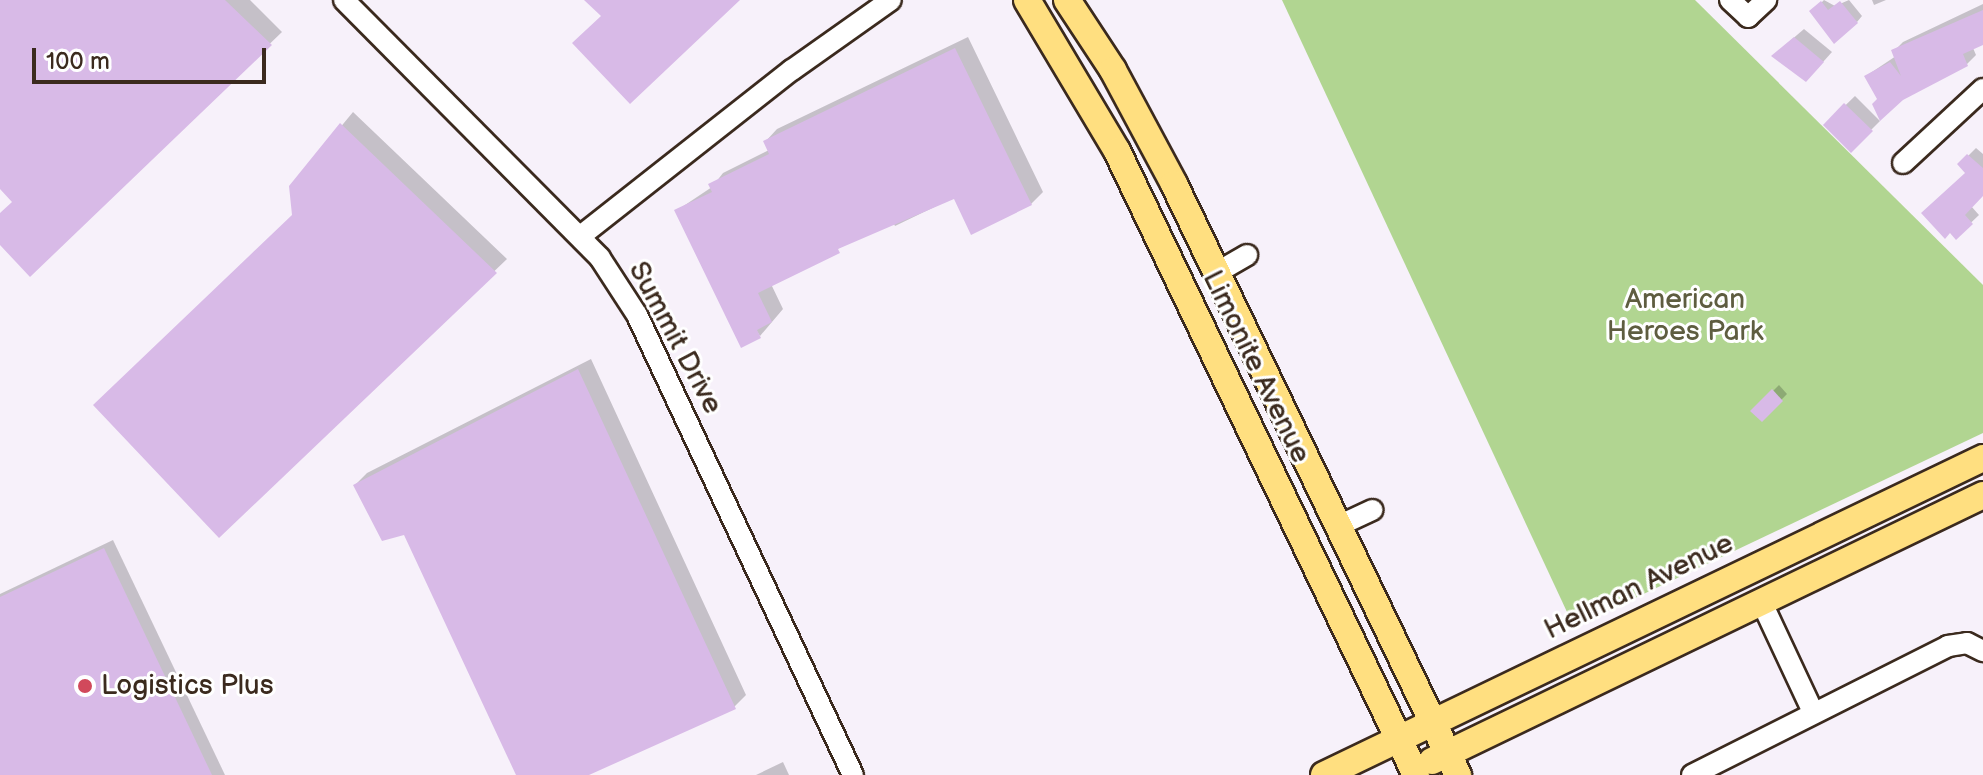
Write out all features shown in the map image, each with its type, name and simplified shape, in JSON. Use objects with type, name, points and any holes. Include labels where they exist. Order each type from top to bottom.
[{"type":"main road","name":"Limonite Avenue","points":[[1027,0],[1102,123],[1151,221],[1400,740],[1410,773]]},
{"type":"main road","name":"Limonite Avenue","points":[[1067,0],[1113,70],[1216,273],[1453,764]]},
{"type":"main road","points":[[1151,221],[1174,224],[1216,273]]},
{"type":"main road","name":"Hellman Avenue","points":[[1324,775],[1434,725],[1983,458]]},
{"type":"main road","points":[[1410,773],[1453,764],[1762,603],[1983,495]]},
{"type":"street","name":"Summit Drive","points":[[344,0],[582,235],[637,315],[853,775]]},
{"type":"street","points":[[582,235],[792,70],[891,0]]},
{"type":"street","points":[[1730,0],[1748,17],[1766,0]]},
{"type":"street","points":[[1903,163],[1983,89]]},
{"type":"street","points":[[1216,273],[1247,255]]},
{"type":"street","points":[[1338,526],[1372,510]]},
{"type":"street","points":[[1762,603],[1813,712]]},
{"type":"street","points":[[1692,775],[1948,646],[1967,643],[1983,651]]},
{"type":"green space","name":"American Heroes Park","points":[[1282,0],[1695,0],[1983,285],[1983,433],[1574,627]]},
{"type":"building","points":[[0,0],[225,0],[272,45],[30,277],[0,245],[0,213],[12,202],[0,189]]},
{"type":"building","points":[[584,0],[740,0],[630,104],[572,43],[601,16]]},
{"type":"building","points":[[1821,1],[1828,10],[1840,1],[1858,23],[1834,44],[1809,11]]},
{"type":"building","points":[[1983,10],[1983,45],[1963,54],[1968,66],[1903,100],[1880,121],[1872,104],[1877,99],[1864,76],[1890,62],[1901,76],[1891,50]]},
{"type":"building","points":[[1794,37],[1824,62],[1806,82],[1771,56]]},
{"type":"building","points":[[955,48],[1032,205],[971,235],[954,199],[838,249],[840,253],[758,293],[772,322],[757,330],[761,338],[741,348],[674,210],[712,192],[708,184],[769,154],[763,141]]},
{"type":"building","points":[[1844,103],[1873,131],[1851,153],[1823,125]]},
{"type":"building","points":[[340,123],[497,273],[219,538],[93,405],[292,215],[289,186]]},
{"type":"building","points":[[1967,154],[1983,168],[1983,196],[1965,215],[1973,224],[1956,240],[1950,233],[1945,239],[1921,213],[1965,173],[1957,164]]},
{"type":"building","points":[[578,369],[736,709],[589,775],[516,775],[404,535],[382,541],[353,485]]},
{"type":"building","points":[[1772,389],[1783,401],[1762,422],[1750,411]]},
{"type":"building","name":"Logistics Plus","points":[[104,548],[212,775],[0,775],[0,597]]},
{"type":"place","name":"Logistics Plus","points":[[85,686]]}]
